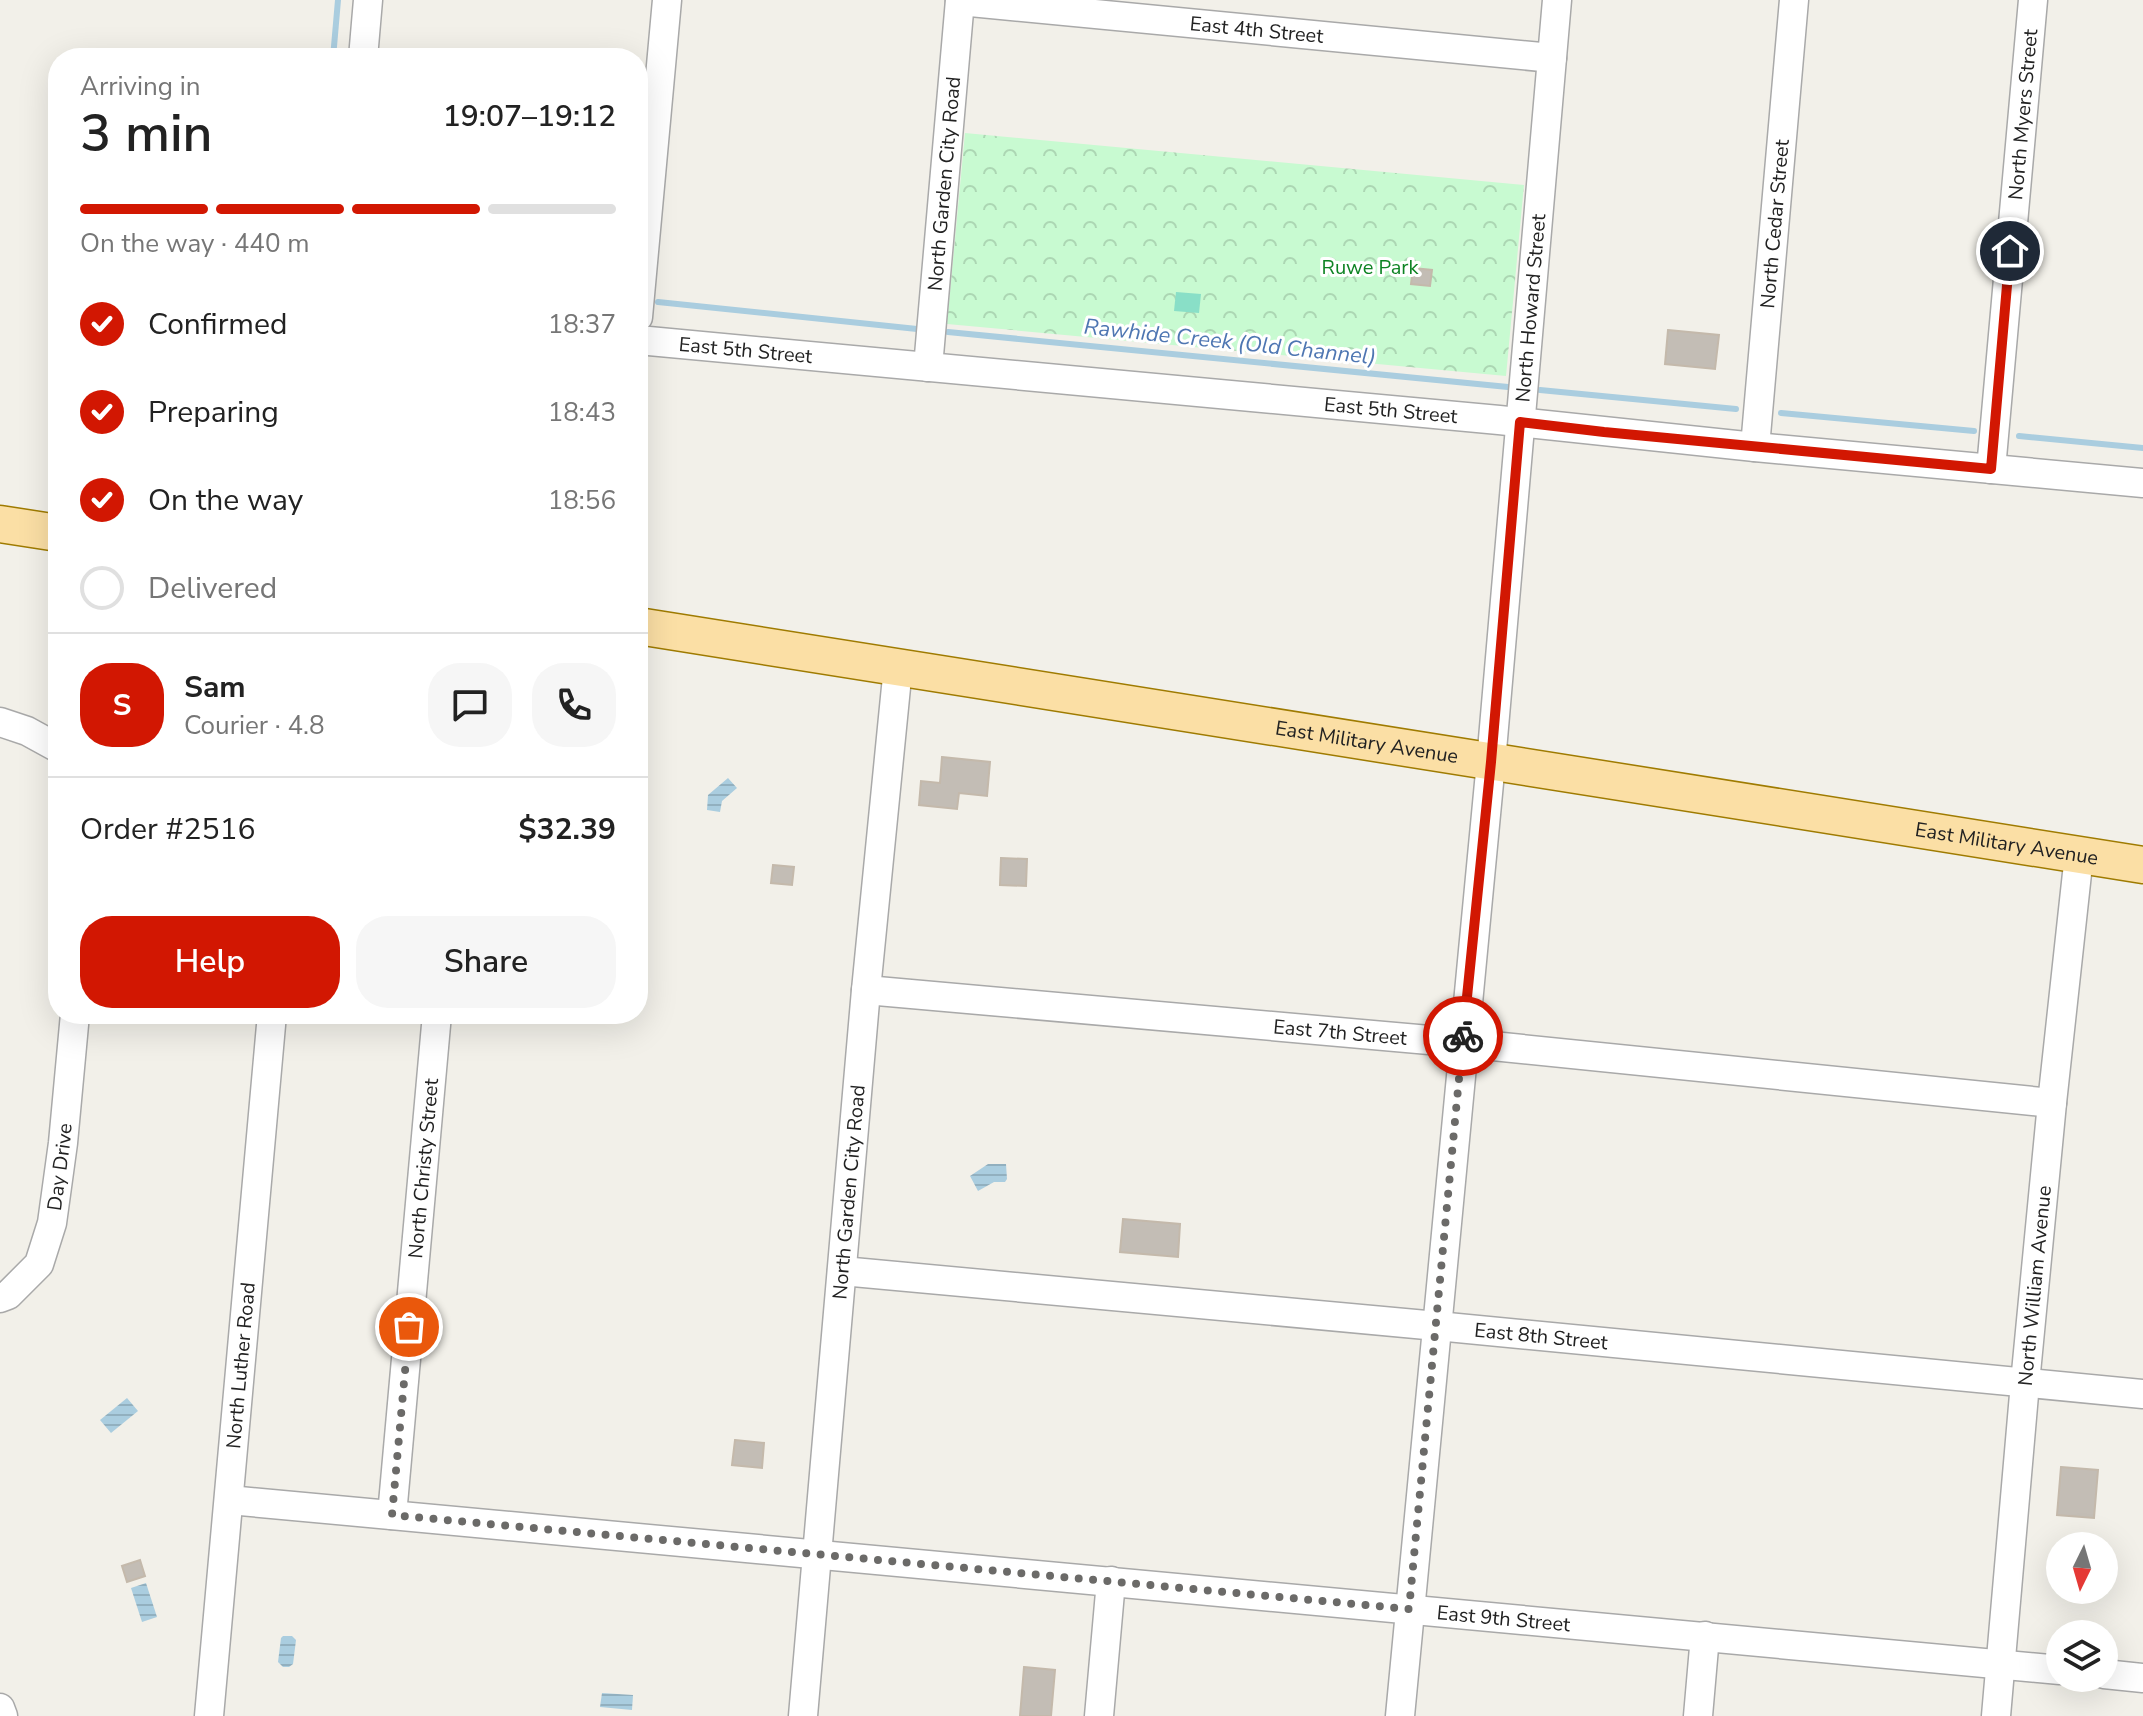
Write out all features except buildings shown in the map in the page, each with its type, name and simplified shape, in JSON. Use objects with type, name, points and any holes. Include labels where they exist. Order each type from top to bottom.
[{"type":"main road","points":[[0,524],[48,531]]},
{"type":"main road","name":"East Military Avenue","points":[[648,628],[2143,865]]},
{"type":"street","points":[[364,48],[368,0]]},
{"type":"street","points":[[648,208],[667,0]]},
{"type":"street","name":"North Howard Street","points":[[1400,1716],[1491,762],[1557,0]]},
{"type":"street","name":"North Cedar Street","points":[[1755,447],[1794,0]]},
{"type":"street","name":"North Myers Street","points":[[1991,469],[2033,0]]},
{"type":"street","name":"East 4th Street","points":[[960,1],[1552,58]]},
{"type":"street","name":"North Garden City Road","points":[[928,367],[960,1]]},
{"type":"street","name":"East 5th Street","points":[[648,341],[2143,483]]},
{"type":"street","name":"North Garden City Road","points":[[803,1716],[866,990],[898,667]]},
{"type":"street","points":[[0,722],[48,743]]},
{"type":"street","name":"North William Avenue","points":[[1996,1716],[2025,1383],[2079,855]]},
{"type":"street","name":"East 7th Street","points":[[866,990],[1463,1043],[2052,1103]]},
{"type":"street","name":"Day Drive","points":[[0,1298],[8,1295],[39,1264],[52,1223],[74,1024]]},
{"type":"street","name":"North Luther Road","points":[[209,1716],[271,1024]]},
{"type":"street","name":"North Christy Street","points":[[392,1515],[436,1024]]},
{"type":"street","name":"East 8th Street","points":[[842,1271],[2143,1394]]},
{"type":"street","name":"East 9th Street","points":[[229,1500],[2046,1669]]},
{"type":"street","points":[[1099,1716],[1111,1581]]},
{"type":"street","points":[[1698,1716],[1705,1636]]},
{"type":"street","points":[[2118,1675],[2143,1678]]},
{"type":"street","points":[[0,1708],[3,1716]]},
{"type":"green space","name":"Ruwe Park","points":[[965,133],[1524,185],[1506,376],[947,324]]},
{"type":"green space","points":[[1176,292],[1201,294],[1199,313],[1174,311]]},
{"type":"water","points":[[728,778],[737,788],[722,801],[720,812],[707,810],[708,795]]},
{"type":"water","points":[[988,1164],[1006,1164],[1007,1179],[978,1191],[970,1176]]},
{"type":"water","points":[[127,1398],[138,1411],[111,1433],[100,1420]]},
{"type":"water","points":[[146,1583],[157,1617],[142,1622],[131,1588]]},
{"type":"water","points":[[283,1636],[292,1636],[296,1640],[293,1664],[289,1667],[283,1667],[278,1662]]},
{"type":"water","points":[[602,1693],[633,1695],[632,1710],[600,1707]]},
{"type":"waterway","name":"Rawhide Creek (Old Channel)","points":[[334,48],[338,0]]},
{"type":"waterway","name":"Rawhide Creek (Old Channel)","points":[[658,302],[917,329]]},
{"type":"waterway","name":"Rawhide Creek (Old Channel)","points":[[948,332],[1508,387]]},
{"type":"waterway","name":"Rawhide Creek (Old Channel)","points":[[1540,390],[1736,409]]},
{"type":"waterway","name":"Rawhide Creek (Old Channel)","points":[[1781,413],[1974,431]]},
{"type":"waterway","name":"Rawhide Creek (Old Channel)","points":[[2019,436],[2143,448]]},
{"type":"way so far","points":[[409,1327],[392,1515],[1409,1609],[1463,1036]]},
{"type":"route","points":[[1463,1036],[1491,762],[1520,422],[1991,469],[2010,251]]}]
